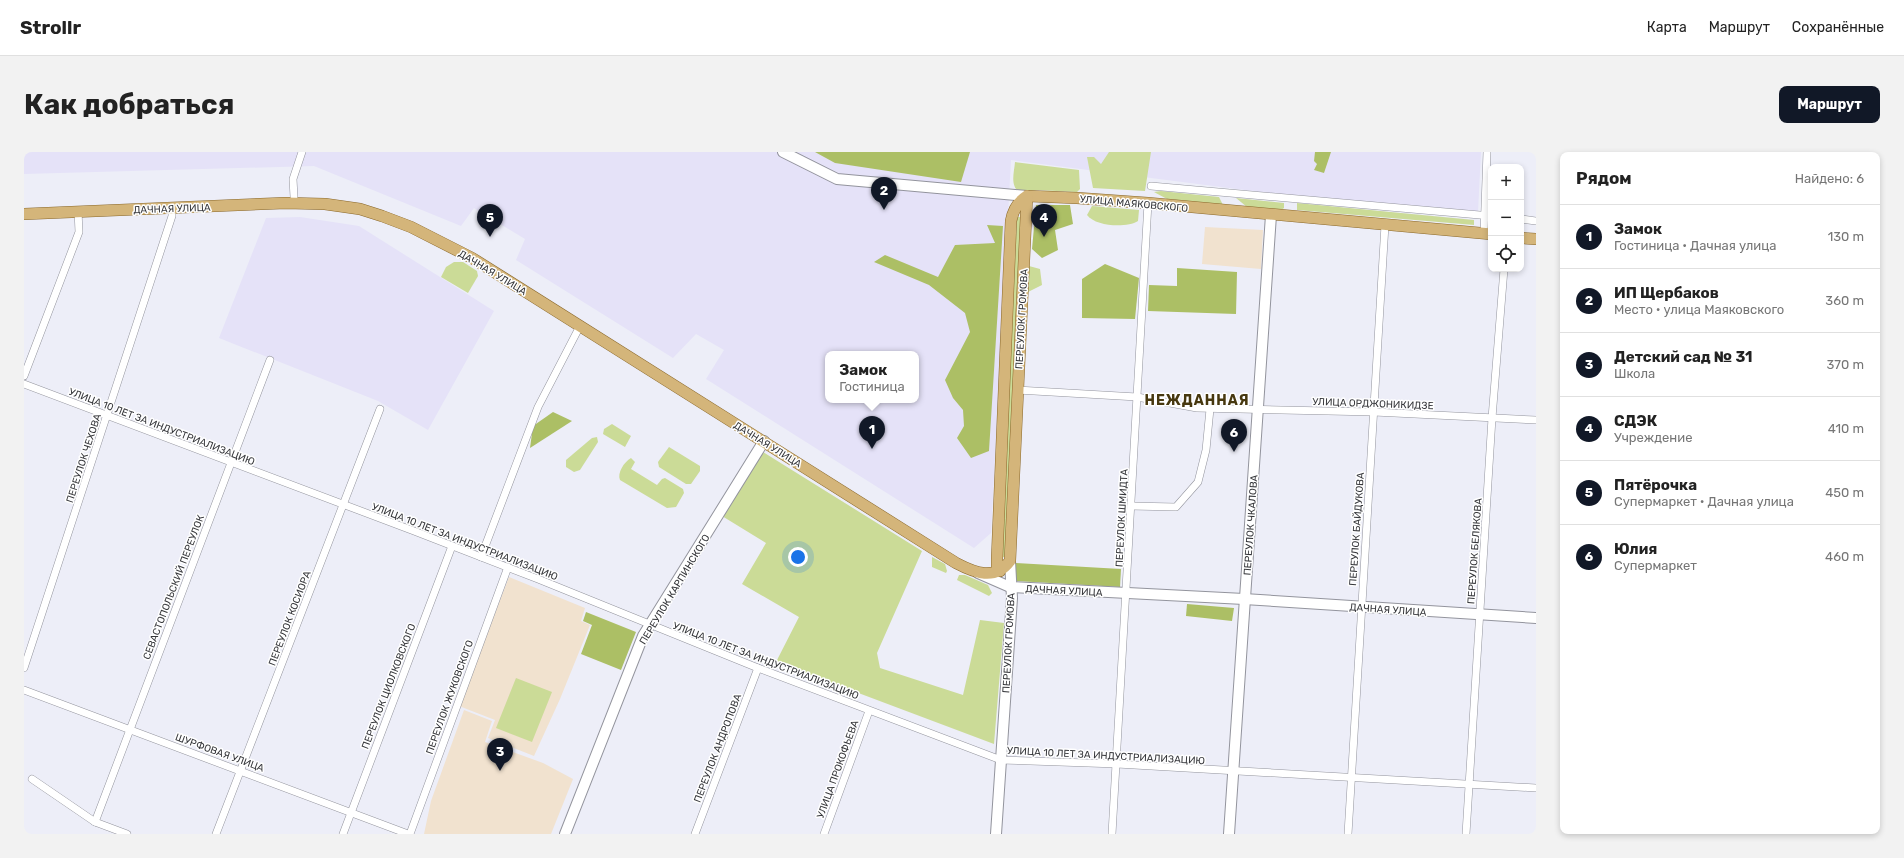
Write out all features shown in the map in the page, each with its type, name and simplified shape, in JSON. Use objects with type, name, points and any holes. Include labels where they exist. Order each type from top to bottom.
[{"type":"main road","name":"УЛИЦА МАЯКОВСКОГО","points":[[1027,196],[1148,203],[1488,234]]},
{"type":"main road","name":"ПЕРЕУЛОК ГРОМОВА","points":[[1010,562],[1027,196]]},
{"type":"main road","name":"ПЕРЕУЛОК ГРОМОВА","points":[[1000,571],[997,566],[997,559],[1011,221],[1012,212],[1016,205],[1027,196]]},
{"type":"main road","name":"ДАЧНАЯ УЛИЦА","points":[[24,214],[78,209],[294,200],[360,209],[382,216],[449,242],[489,265],[765,439],[933,549],[956,563],[976,569]]},
{"type":"main road","name":"ДАЧНАЯ УЛИЦА","points":[[24,208],[78,209]]},
{"type":"main road","points":[[1524,238],[1536,239]]},
{"type":"main road","points":[[976,569],[992,564],[997,559]]},
{"type":"main road","points":[[976,569],[987,573],[1000,571],[1010,562]]},
{"type":"street","points":[[294,200],[293,179],[302,152]]},
{"type":"street","name":"УЛИЦА МАЯКОВСКОГО","points":[[783,152],[837,179],[1027,196]]},
{"type":"street","points":[[1487,152],[1488,200]]},
{"type":"street","name":"УЛИЦА МАЯКОВСКОГО","points":[[1151,186],[1488,216]]},
{"type":"street","name":"ПЕРЕУЛОК ШМИДТА","points":[[1112,834],[1148,203]]},
{"type":"street","name":"ПЕРЕУЛОК ЧЕХОВА","points":[[24,668],[172,216],[172,205]]},
{"type":"street","points":[[24,376],[79,232],[78,209]]},
{"type":"street","name":"ПЕРЕУЛОК ЧКАЛОВА","points":[[1229,834],[1232,771],[1271,215]]},
{"type":"street","points":[[1524,219],[1536,221]]},
{"type":"street","name":"ПЕРЕУЛОК БАЙДУКОВА","points":[[1348,834],[1386,225]]},
{"type":"street","name":"ПЕРЕУЛОК БЕЛЯКОВА","points":[[1466,834],[1492,418],[1504,272]]},
{"type":"street","points":[[481,557],[538,407],[582,323]]},
{"type":"street","name":"СЕВАСТОПОЛЬСКИЙ ПЕРЕУЛОК","points":[[95,822],[270,360]]},
{"type":"street","name":"УЛИЦА 10 ЛЕТ ЗА ИНДУСТРИАЛИЗАЦИЮ","points":[[24,384],[508,567],[758,668],[1001,760],[1117,764],[1536,788]]},
{"type":"street","name":"УЛИЦА ОРДЖОНИКИДЗЕ","points":[[1017,390],[1137,396],[1197,408],[1210,409],[1374,412],[1536,420]]},
{"type":"street","name":"ПЕРЕУЛОК КОСИОРА","points":[[216,834],[380,409]]},
{"type":"street","points":[[1131,506],[1176,507],[1198,482],[1206,450],[1210,409]]},
{"type":"street","name":"ПЕРЕУЛОК КАРПИНСКОГО","points":[[565,834],[644,636],[765,439]]},
{"type":"street","name":"ПЕРЕУЛОК ЦИОЛКОВСКОГО","points":[[343,834],[452,546]]},
{"type":"street","name":"ПЕРЕУЛОК ГРОМОВА","points":[[996,834],[1012,598],[1010,587],[1010,562]]},
{"type":"street","name":"ПЕРЕУЛОК ЖУКОВСКОГО","points":[[409,834],[508,567]]},
{"type":"street","name":"ДАЧНАЯ УЛИЦА","points":[[976,569],[1010,587],[1244,599],[1536,618]]},
{"type":"street","points":[[1000,571],[1010,587]]},
{"type":"street","name":"ПЕРЕУЛОК АНДРОПОВА","points":[[695,834],[758,668]]},
{"type":"street","name":"ШУРФОВАЯ УЛИЦА","points":[[24,690],[409,834]]},
{"type":"street","name":"УЛИЦА ПРОКОФЬЕВА","points":[[824,834],[869,711]]},
{"type":"street","points":[[32,779],[95,822],[127,834]]},
{"type":"shaded area","points":[[24,152],[1481,152],[1478,212],[1308,198],[1011,160],[991,533],[974,548],[706,379],[724,350],[696,334],[673,358],[516,260],[525,239],[474,208],[461,226],[314,166],[24,174]]},
{"type":"shaded area","points":[[300,217],[359,226],[494,311],[428,430],[378,401],[219,338],[266,218]]},
{"type":"shaded area","points":[[1205,227],[1263,230],[1261,269],[1202,264]]},
{"type":"shaded area","points":[[509,577],[585,608],[581,621],[590,625],[560,699],[534,756],[488,738],[495,720],[459,706]]},
{"type":"shaded area","points":[[464,710],[492,721],[485,742],[543,763],[573,779],[551,834],[424,834],[431,801]]},
{"type":"green space","points":[[815,152],[970,152],[961,182],[835,163]]},
{"type":"green space","points":[[1109,152],[1151,152],[1145,191],[1093,188],[1087,157],[1094,157],[1101,164]]},
{"type":"green space","points":[[1315,152],[1331,152],[1324,173],[1314,170],[1317,164],[1314,161]]},
{"type":"green space","points":[[1015,162],[1079,170],[1080,189],[1077,192],[1037,190],[1019,192],[1014,186],[1013,174]]},
{"type":"green space","points":[[1161,191],[1219,197],[1223,205],[1167,199],[1154,192]]},
{"type":"green space","points":[[1236,198],[1284,203],[1284,208],[1281,210],[1247,207]]},
{"type":"green space","points":[[1297,203],[1474,220],[1474,225],[1297,210]]},
{"type":"green space","points":[[1036,205],[1070,205],[1073,224],[1055,230],[1058,250],[1042,258],[1032,249]]},
{"type":"green space","points":[[1092,206],[1139,210],[1138,221],[1127,225],[1112,225],[1097,222],[1087,215]]},
{"type":"green space","points":[[1017,217],[1023,217],[1007,557],[1001,557]]},
{"type":"green space","points":[[987,225],[1003,226],[989,451],[971,458],[957,438],[964,426],[963,410],[953,398],[945,380],[970,332],[965,313],[929,285],[874,262],[885,255],[938,277],[955,245],[995,243]]},
{"type":"green space","points":[[454,262],[463,262],[477,271],[478,276],[468,293],[441,277],[446,267]]},
{"type":"green space","points":[[1105,264],[1139,278],[1135,319],[1082,318],[1082,279]]},
{"type":"green space","points":[[1029,266],[1040,269],[1042,285],[1028,292]]},
{"type":"green space","points":[[1177,268],[1237,272],[1236,314],[1148,311],[1149,285],[1177,286]]},
{"type":"green space","points":[[553,412],[572,421],[530,448],[533,426]]},
{"type":"green space","points":[[612,424],[631,436],[625,447],[603,434],[604,429]]},
{"type":"green space","points":[[597,437],[598,442],[580,470],[574,472],[566,467],[566,460],[592,438]]},
{"type":"green space","points":[[669,447],[700,466],[700,471],[691,484],[686,484],[659,467],[658,462]]},
{"type":"green space","points":[[763,452],[922,551],[877,653],[880,668],[963,695],[980,620],[1004,623],[994,744],[776,662],[799,617],[742,584],[766,543],[722,516]]},
{"type":"green space","points":[[631,458],[635,462],[631,469],[657,485],[662,479],[665,478],[683,489],[684,493],[676,507],[667,508],[620,480],[619,474],[622,468]]},
{"type":"green space","points":[[932,557],[945,564],[947,571],[946,573],[932,567]]},
{"type":"green space","points":[[1016,563],[1121,569],[1120,587],[1014,581]]},
{"type":"green space","points":[[959,575],[965,575],[988,585],[992,593],[989,596],[957,580]]},
{"type":"green space","points":[[1187,604],[1234,608],[1232,621],[1186,616]]},
{"type":"green space","points":[[586,612],[636,632],[621,670],[581,654],[592,625],[583,621]]},
{"type":"green space","points":[[516,678],[552,692],[532,742],[496,728]]},
{"type":"place","name":"ИП Щербаков","points":[[884,210]]},
{"type":"place","name":"Пятёрочка","points":[[490,237]]},
{"type":"place","name":"СДЭК","points":[[1044,237]]},
{"type":"place","name":"Замок","points":[[872,449]]},
{"type":"place","name":"Юлия","points":[[1234,452]]},
{"type":"place","name":"Детский сад № 31","points":[[500,771]]},
{"type":"district","name":"НЕЖДАННАЯ","points":[[1197,400]]}]
